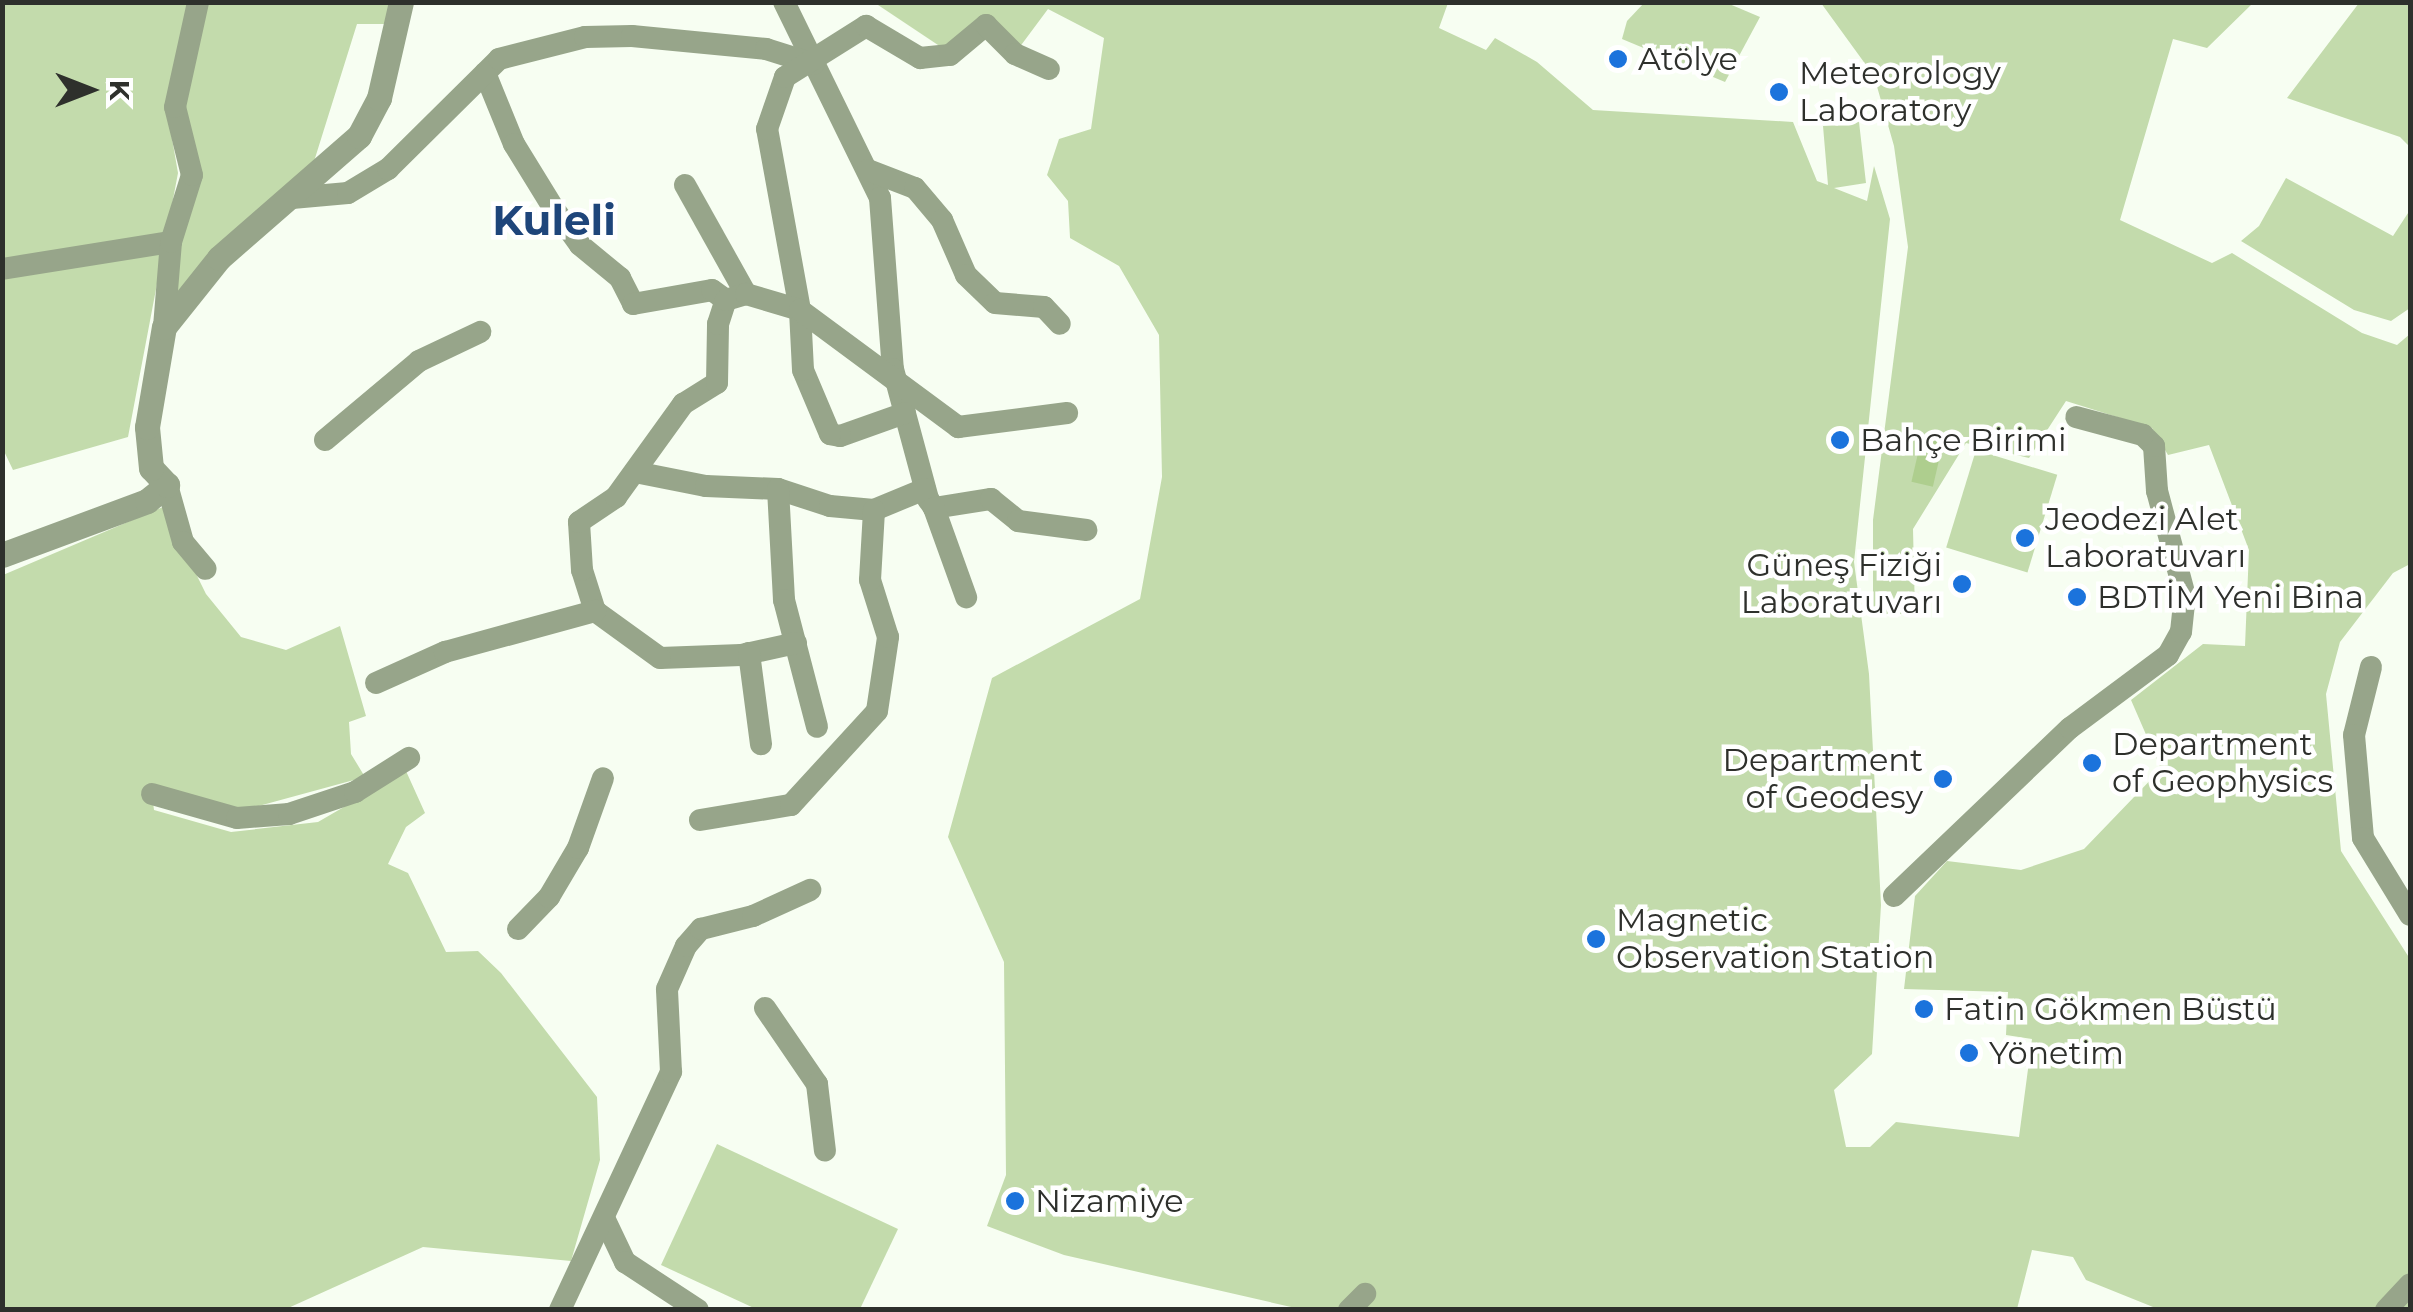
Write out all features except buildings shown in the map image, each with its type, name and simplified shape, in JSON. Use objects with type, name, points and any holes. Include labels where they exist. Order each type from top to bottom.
[{"type":"street","points":[[198,2],[174,107],[192,175],[172,242],[164,327],[147,427],[151,468],[167,484],[183,542],[206,568]]},
{"type":"street","points":[[164,327],[219,258],[359,136],[379,98],[401,2]]},
{"type":"street","points":[[784,2],[880,198],[897,382],[930,498],[966,598]]},
{"type":"street","points":[[874,2],[866,26],[814,64],[785,77],[768,129],[800,310],[803,370],[830,434],[840,436],[905,414]]},
{"type":"street","points":[[866,26],[920,58],[950,55],[986,25],[1015,54],[1049,69]]},
{"type":"street","points":[[292,198],[348,193],[388,169],[499,58],[585,37],[766,49],[814,64]]},
{"type":"street","points":[[485,73],[514,144],[554,209],[580,245],[620,278],[633,304],[712,290],[800,310],[958,427],[1066,413]]},
{"type":"street","points":[[868,170],[915,188],[942,220],[966,275],[995,304],[1044,307],[1060,324]]},
{"type":"street","points":[[684,186],[736,297]]},
{"type":"street","points":[[2,270],[172,242]]},
{"type":"street","points":[[736,297],[718,324],[717,383],[683,404],[616,496],[579,522],[594,611],[660,658],[749,653],[796,643]]},
{"type":"street","points":[[325,440],[419,362],[480,332]]},
{"type":"street","points":[[1894,896],[2070,728],[2168,655],[2181,632],[2186,596],[2157,491],[2154,446],[2143,436],[2076,417]]},
{"type":"street","points":[[635,472],[706,486],[778,489],[830,506],[874,510],[930,498],[991,500],[1018,521],[1086,530]]},
{"type":"street","points":[[2,556],[147,501],[167,484]]},
{"type":"street","points":[[778,489],[784,600],[817,727]]},
{"type":"street","points":[[700,820],[791,805],[877,711],[888,637],[870,580],[874,510]]},
{"type":"street","points":[[376,683],[445,652],[594,611]]},
{"type":"street","points":[[749,653],[761,744]]},
{"type":"street","points":[[2371,667],[2354,735],[2363,838],[2410,915]]},
{"type":"street","points":[[152,794],[237,818],[289,814],[355,792],[409,758]]},
{"type":"street","points":[[518,929],[549,897],[578,848],[602,778]]},
{"type":"street","points":[[560,1310],[671,1072],[668,989],[686,946],[701,928],[753,916],[810,890]]},
{"type":"street","points":[[765,1008],[817,1084],[825,1151]]},
{"type":"street","points":[[605,1220],[625,1262],[698,1310]]},
{"type":"street","points":[[2386,1310],[2410,1284]]},
{"type":"shaded area","points":[[2,3],[188,3],[166,104],[178,173],[128,437],[13,470],[2,447]]},
{"type":"shaded area","points":[[204,3],[394,3],[390,24],[357,24],[311,171],[173,296],[177,243],[198,174],[183,103]]},
{"type":"shaded area","points":[[875,3],[1448,3],[1439,28],[1486,50],[1495,38],[1537,62],[1593,110],[1793,122],[1817,181],[1828,185],[1823,126],[1859,122],[1866,183],[1834,188],[1867,201],[1874,166],[1890,219],[1854,562],[1869,674],[1881,905],[1872,1054],[1834,1090],[1846,1147],[1870,1147],[1896,1122],[2019,1137],[2032,1039],[2006,1035],[2008,992],[1904,989],[1915,896],[1947,861],[2021,870],[2084,849],[2161,769],[2131,700],[2203,644],[2245,646],[2249,550],[2209,445],[2168,455],[2152,428],[2066,401],[2029,458],[1966,443],[1913,529],[1915,614],[1873,614],[1873,520],[1908,247],[1894,146],[1874,76],[1821,3],[2253,3],[2207,48],[2173,39],[2120,220],[2212,263],[2232,253],[2362,333],[2397,345],[2410,334],[2410,564],[2393,573],[2340,642],[2326,694],[2341,851],[2410,959],[2410,1309],[2158,1309],[2086,1280],[2073,1257],[2032,1250],[2017,1309],[1300,1309],[1064,1255],[987,1226],[1006,1175],[1004,962],[948,837],[992,678],[1140,599],[1162,477],[1159,335],[1119,266],[1070,238],[1068,201],[1047,175],[1059,139],[1091,129],[1104,38],[1048,9],[1019,48],[993,23],[950,53]]},
{"type":"shaded area","points":[[1644,3],[1727,3],[1760,17],[1725,82],[1622,39],[1627,21]]},
{"type":"shaded area","points":[[2359,3],[2410,3],[2410,147],[2400,137],[2287,98]]},
{"type":"shaded area","points":[[2286,178],[2393,236],[2410,210],[2410,308],[2391,321],[2354,310],[2241,241],[2259,226]]},
{"type":"shaded area","points":[[1922,436],[1943,441],[1933,487],[1911,482]]},
{"type":"shaded area","points":[[1976,450],[2057,475],[2027,572],[1946,548]]},
{"type":"shaded area","points":[[163,507],[206,594],[241,637],[286,650],[340,626],[366,716],[349,722],[351,754],[365,777],[248,809],[152,794],[154,810],[231,832],[318,822],[406,771],[425,813],[406,827],[388,864],[408,873],[446,952],[478,951],[501,973],[597,1097],[600,1160],[571,1261],[423,1247],[286,1309],[3,1310],[3,575]]},
{"type":"shaded area","points":[[717,1144],[898,1229],[860,1309],[756,1309],[661,1265]]},
{"type":"place","name":"Atölye","points":[[1618,59]]},
{"type":"place","name":"Meteorology Laboratory","points":[[1779,92]]},
{"type":"place","name":"Bahçe Birimi","points":[[1840,440]]},
{"type":"place","name":"Jeodezi Alet Laboratuvarı","points":[[2025,538]]},
{"type":"place","name":"Güneş Fiziği Laboratuvarı","points":[[1962,584]]},
{"type":"place","name":"BDTİM Yeni Bina","points":[[2077,597]]},
{"type":"place","name":"Department of Geophysics","points":[[2092,763]]},
{"type":"place","name":"Department of Geodesy","points":[[1943,779]]},
{"type":"place","name":"Magnetic Observation Station","points":[[1596,939]]},
{"type":"place","name":"Fatin Gökmen Büstü","points":[[1924,1009]]},
{"type":"place","name":"Yönetim","points":[[1969,1053]]},
{"type":"place","name":"Nizamiye","points":[[1015,1201]]},
{"type":"district","name":"Kuleli","points":[[554,220]]}]
